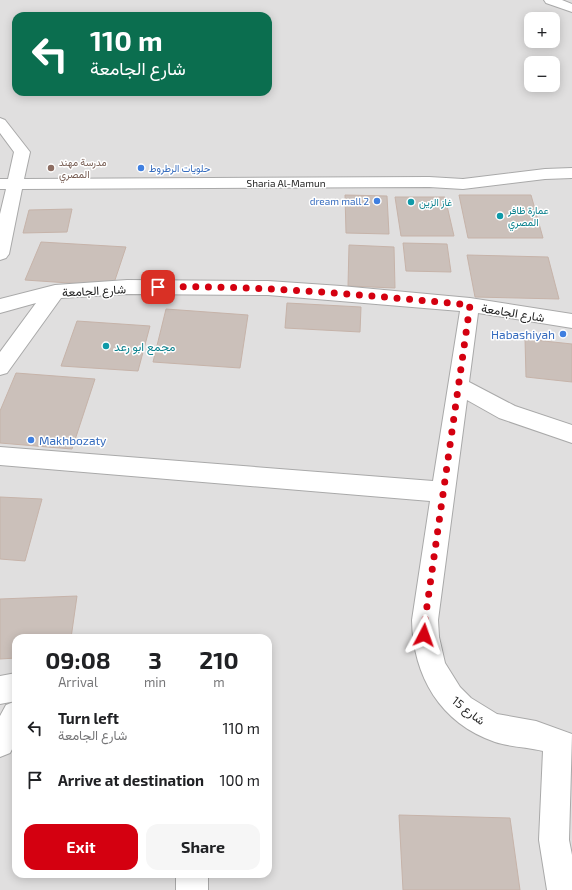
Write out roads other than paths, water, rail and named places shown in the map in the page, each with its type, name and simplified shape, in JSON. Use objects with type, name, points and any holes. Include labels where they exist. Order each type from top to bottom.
[{"type":"street","points":[[550,0],[572,8]]},
{"type":"street","points":[[0,123],[22,152],[8,184],[0,254]]},
{"type":"street","name":"Sharia Al-Mamun","points":[[8,184],[429,182],[463,184],[545,174],[572,173]]},
{"type":"street","name":"شارع الجامعة","points":[[0,306],[55,292],[127,287],[268,288],[341,292],[470,305],[572,321]]},
{"type":"street","points":[[0,367],[55,292]]},
{"type":"street","name":"شارع 15","points":[[470,305],[425,620],[424,635],[427,653],[433,670],[443,687],[472,715],[489,726],[508,732],[531,734],[565,745]]},
{"type":"street","points":[[458,386],[507,412],[572,434]]},
{"type":"street","points":[[0,456],[443,492]]},
{"type":"street","points":[[0,690],[12,688]]},
{"type":"street","points":[[0,743],[12,722]]},
{"type":"street","points":[[563,890],[554,840],[557,786],[565,745]]},
{"type":"street","points":[[192,878],[192,890]]},
{"type":"place","name":"مدرسة مهند المصري","points":[[51,168]]},
{"type":"place","name":"حلويات الرطروط","points":[[141,168]]},
{"type":"place","name":"dream mall 2","points":[[377,201]]},
{"type":"place","name":"غاز الزين","points":[[411,202]]},
{"type":"place","name":"عمارة ظافر المصري","points":[[500,216]]},
{"type":"place","name":"Habashiyah","points":[[563,334]]},
{"type":"place","name":"مجمع ابو رعد","points":[[106,346]]},
{"type":"place","name":"Makhbozaty","points":[[31,440]]}]
